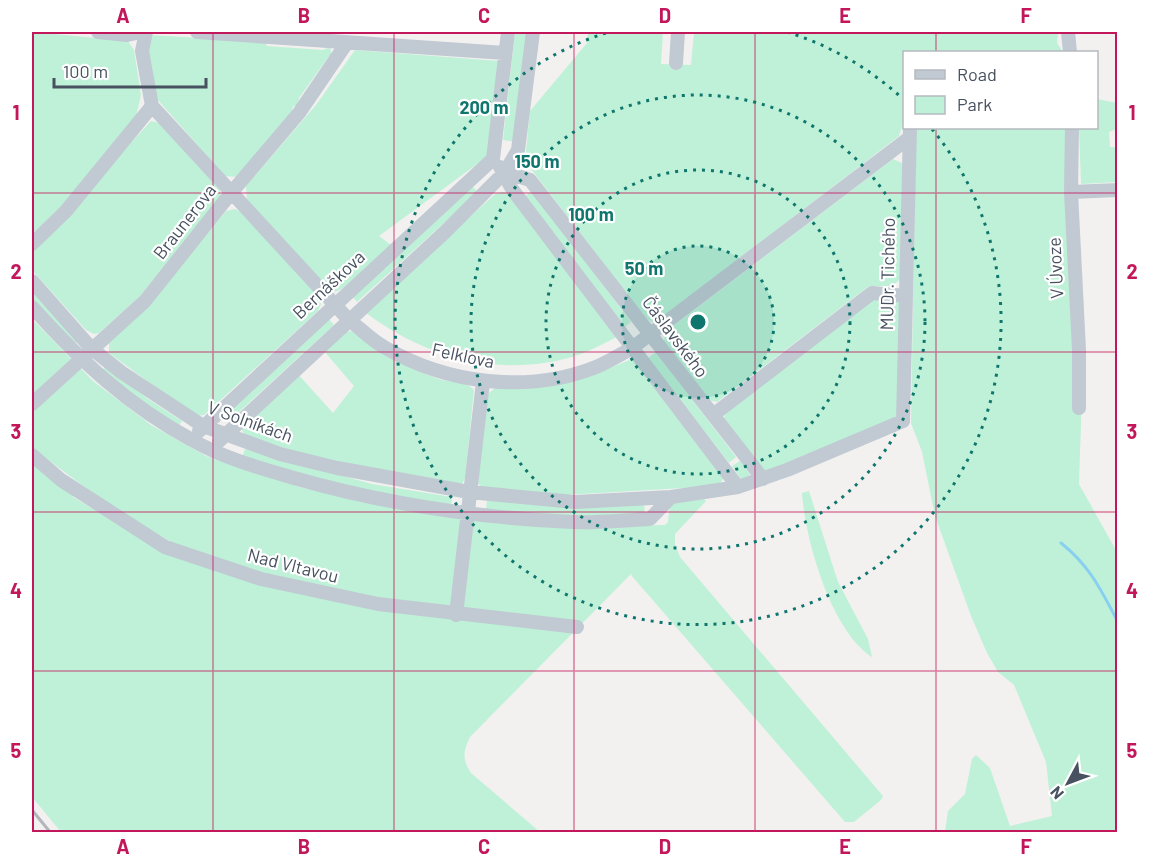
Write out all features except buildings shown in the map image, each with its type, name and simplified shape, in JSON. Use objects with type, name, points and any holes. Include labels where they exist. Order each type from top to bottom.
[{"type":"street","points":[[98,32],[127,35],[141,32]]},
{"type":"street","points":[[32,244],[66,211],[152,106],[142,51],[146,32]]},
{"type":"street","points":[[197,32],[352,40],[505,53]]},
{"type":"street","points":[[493,159],[507,32]]},
{"type":"street","name":"Bernáškova","points":[[213,450],[223,435],[445,232],[505,172],[518,150],[533,32]]},
{"type":"street","points":[[676,63],[678,32]]},
{"type":"street","points":[[1068,32],[1070,51]]},
{"type":"street","name":"Braunerova","points":[[32,404],[91,348],[146,301],[231,193],[299,113],[352,40]]},
{"type":"street","name":"Felklova","points":[[152,106],[348,319],[382,346],[419,365],[483,382],[547,380],[596,367],[632,348],[909,133]]},
{"type":"street","name":"V Úvoze","points":[[1072,129],[1071,192],[1079,350],[1079,408]]},
{"type":"street","name":"MUDr. Tichého","points":[[903,421],[909,133]]},
{"type":"street","name":"Bernáškova","points":[[192,441],[203,426],[493,159]]},
{"type":"street","name":"Čáslavského","points":[[493,159],[505,172],[512,189],[738,487]]},
{"type":"street","name":"Čáslavského","points":[[505,172],[530,180],[763,479]]},
{"type":"street","points":[[1071,192],[1118,190]]},
{"type":"street","name":"V Solníkách","points":[[32,281],[91,348],[121,372],[203,426],[223,435],[337,468],[469,492],[575,501],[671,497],[738,487],[763,479],[903,421]]},
{"type":"street","points":[[712,416],[872,292],[906,296]]},
{"type":"street","name":"V Solníkách","points":[[32,307],[79,359],[111,388],[192,441],[264,469],[333,489],[390,502],[468,513],[574,522],[650,519],[671,497]]},
{"type":"street","points":[[456,615],[483,382]]},
{"type":"street","name":"Nad Vltavou","points":[[32,455],[61,480],[165,547],[261,579],[378,604],[456,615],[577,627]]},
{"type":"green space","points":[[33,32],[128,41],[134,50],[141,95],[136,117],[63,205],[32,234]]},
{"type":"green space","points":[[515,32],[530,32],[517,142],[503,140]]},
{"type":"green space","points":[[588,32],[663,32],[661,64],[691,65],[694,32],[1058,32],[1057,43],[1062,51],[903,51],[903,123],[899,136],[659,320],[652,322],[645,318],[525,161],[530,111],[587,43]]},
{"type":"green space","points":[[150,35],[265,42],[267,46],[323,50],[330,47],[332,56],[329,56],[299,98],[298,107],[293,106],[292,111],[237,177],[225,176],[157,99],[147,52]]},
{"type":"green space","points":[[355,50],[499,61],[488,156],[379,236],[391,245],[342,289],[335,292],[328,288],[247,200],[246,186],[316,105]]},
{"type":"green space","points":[[1098,99],[1117,103],[1117,129],[1109,132],[1110,147],[1117,147],[1117,182],[1081,184],[1079,129],[1098,129]]},
{"type":"green space","points":[[151,121],[159,123],[219,189],[221,196],[140,296],[99,333],[94,334],[86,330],[32,270],[32,250]]},
{"type":"green space","points":[[916,129],[1066,129],[1083,363],[1079,484],[1117,552],[1117,832],[945,832],[948,811],[965,794],[972,759],[976,755],[990,768],[1010,826],[1052,816],[1046,762],[1014,685],[998,672],[971,616],[935,516],[922,452],[911,423]]},
{"type":"green space","points":[[893,159],[902,163],[901,279],[892,286],[869,286],[717,402],[709,400],[664,341],[665,332]]},
{"type":"green space","points":[[472,186],[478,192],[357,302],[352,296]]},
{"type":"green space","points":[[532,191],[631,322],[625,327],[525,196]]},
{"type":"green space","points":[[507,193],[619,336],[581,354],[553,362],[496,365],[440,353],[414,342],[365,312],[495,194]]},
{"type":"green space","points":[[235,209],[243,213],[320,298],[321,304],[318,311],[204,415],[195,416],[109,353],[109,342],[149,304],[226,211]]},
{"type":"green space","points":[[32,287],[79,340],[73,346],[32,301]]},
{"type":"green space","points":[[872,298],[892,298],[900,304],[898,412],[892,421],[768,471],[762,469],[724,420],[725,411]]},
{"type":"green space","points":[[328,318],[334,325],[230,420],[224,413]]},
{"type":"green space","points":[[32,319],[93,381],[151,425],[206,456],[303,488],[427,514],[605,526],[665,525],[668,522],[670,503],[704,499],[706,501],[675,534],[675,544],[680,557],[883,796],[881,800],[854,822],[845,822],[631,575],[633,572],[470,737],[466,747],[464,755],[471,773],[540,832],[61,832],[32,797],[32,459],[71,491],[73,497],[91,508],[96,507],[181,557],[171,542],[116,510],[32,448]]},
{"type":"green space","points":[[352,331],[383,352],[416,370],[439,379],[458,382],[474,390],[465,478],[462,484],[456,486],[299,453],[245,436],[242,430],[244,421],[297,373],[333,413],[354,386],[323,350],[343,332]]},
{"type":"green space","points":[[656,352],[736,457],[729,463],[648,358]]},
{"type":"green space","points":[[632,359],[638,362],[721,470],[723,479],[718,486],[564,495],[486,490],[479,485],[476,479],[488,394],[495,388],[531,388],[595,374]]},
{"type":"green space","points":[[106,366],[148,399],[182,421],[177,428],[100,373]]},
{"type":"green space","points":[[245,449],[372,484],[452,497],[451,506],[369,492],[242,457]]},
{"type":"green space","points":[[740,461],[750,474],[749,478],[741,479],[732,466]]},
{"type":"green space","points":[[809,491],[838,582],[868,639],[872,657],[857,644],[844,627],[823,582],[808,534],[804,512],[802,493]]},
{"type":"green space","points":[[487,500],[572,506],[644,504],[645,514],[573,516],[486,510]]},
{"type":"waterway","points":[[1061,543],[1087,570],[1118,622]]},
{"type":"railway","points":[[32,810],[50,832]]}]
